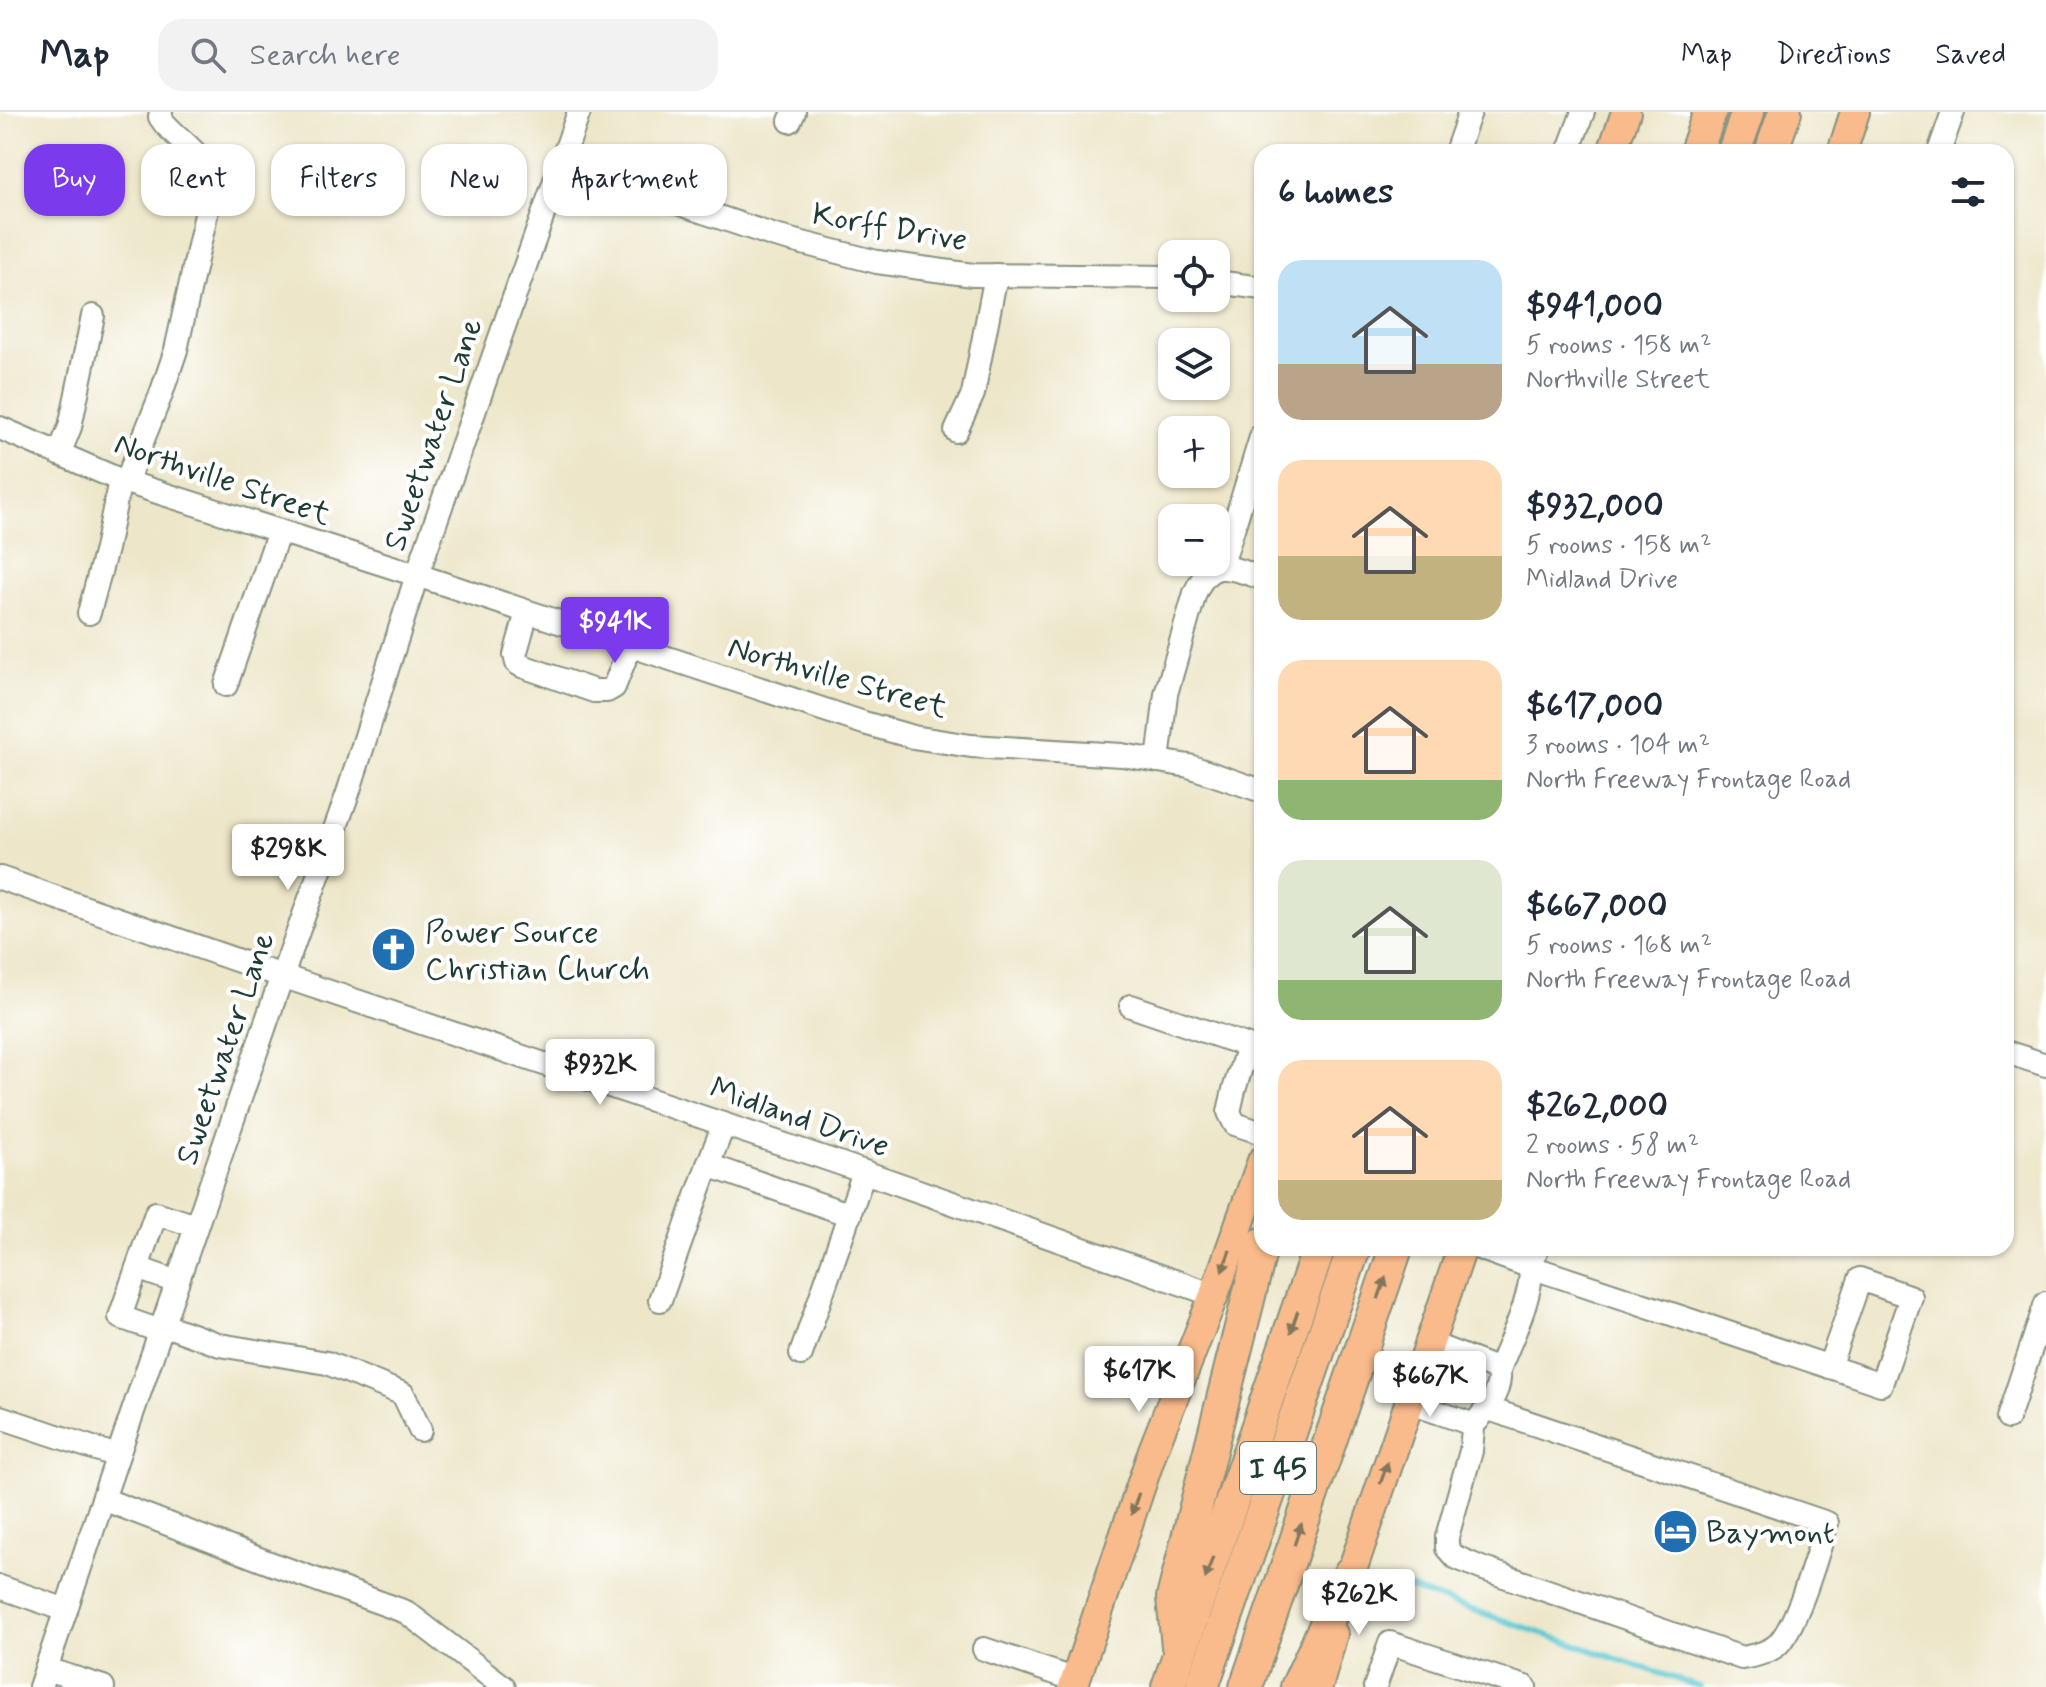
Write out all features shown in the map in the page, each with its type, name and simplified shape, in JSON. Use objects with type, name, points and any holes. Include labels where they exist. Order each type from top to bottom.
[{"type":"highway","points":[[1699,144],[1710,112]]},
{"type":"highway","points":[[1737,144],[1748,112]]},
{"type":"highway","points":[[1774,144],[1785,112]]},
{"type":"highway","points":[[1179,1656],[1173,1598],[1259,1256]]},
{"type":"highway","name":"I 45","points":[[1168,1687],[1316,1256]]},
{"type":"highway","name":"I 45","points":[[1202,1687],[1351,1256]]},
{"type":"highway","name":"I 45","points":[[1246,1687],[1393,1256]]},
{"type":"highway","points":[[1297,1687],[1350,1573]]},
{"type":"main road","points":[[1615,144],[1626,112]]},
{"type":"main road","points":[[1845,144],[1855,112]]},
{"type":"main road","points":[[1074,1684],[1153,1450],[1254,1183]]},
{"type":"main road","points":[[1318,1687],[1350,1573],[1459,1256]]},
{"type":"street","points":[[89,613],[123,481],[176,350],[211,192],[202,159],[165,124],[160,117],[161,112]]},
{"type":"street","name":"Sweetwater Lane","points":[[568,144],[579,112]]},
{"type":"street","points":[[1459,144],[1470,112]]},
{"type":"street","points":[[1571,144],[1583,112]]},
{"type":"street","points":[[1942,144],[1953,112]]},
{"type":"street","name":"Sweetwater Lane","points":[[43,1678],[161,1327],[348,793],[417,575],[543,215]]},
{"type":"street","name":"Korff Drive","points":[[716,216],[775,236],[877,262],[973,275],[1158,277]]},
{"type":"street","points":[[956,431],[973,394],[996,275]]},
{"type":"street","points":[[1230,284],[1254,287]]},
{"type":"street","points":[[59,454],[70,427],[93,316]]},
{"type":"street","name":"Northville Street","points":[[0,428],[123,481],[864,723],[913,737],[971,746],[1122,755],[1189,766],[1254,788]]},
{"type":"street","points":[[1230,539],[1254,460]]},
{"type":"street","points":[[226,685],[279,531]]},
{"type":"street","points":[[1230,567],[1254,575]]},
{"type":"street","points":[[1158,761],[1166,694],[1195,593],[1205,576]]},
{"type":"street","points":[[527,612],[515,655],[517,663],[594,691],[607,691],[614,687],[630,646]]},
{"type":"street","name":"Midland Drive","points":[[0,878],[864,1172],[1214,1295]]},
{"type":"street","points":[[1131,1006],[1248,1046],[1229,1112],[1235,1124],[1254,1130]]},
{"type":"street","points":[[2014,1055],[2046,1065]]},
{"type":"street","points":[[660,1300],[724,1124]]},
{"type":"street","points":[[708,1165],[850,1215]]},
{"type":"street","points":[[801,1354],[864,1172]]},
{"type":"street","points":[[196,1226],[156,1213],[120,1317],[220,1345],[327,1363],[403,1394],[420,1430]]},
{"type":"street","points":[[1486,1408],[1827,1523],[1791,1625],[1777,1645],[1759,1655],[1742,1658],[1455,1557],[1447,1548],[1447,1537],[1471,1451],[1473,1428],[1486,1408],[1495,1396],[1499,1370],[1527,1295],[1534,1257],[1829,1367],[1881,1384],[1911,1297],[1860,1279],[1829,1367]]},
{"type":"street","points":[[137,1268],[177,1282]]},
{"type":"street","points":[[2008,1418],[2046,1303]]},
{"type":"street","points":[[1429,1343],[1499,1370]]},
{"type":"street","points":[[1408,1402],[1469,1423],[1473,1428]]},
{"type":"street","points":[[0,1417],[117,1456]]},
{"type":"street","points":[[103,1499],[406,1612],[504,1687]]},
{"type":"street","points":[[0,1587],[66,1610]]},
{"type":"street","points":[[1375,1687],[1390,1643],[1525,1687]]},
{"type":"street","points":[[984,1649],[1074,1684]]},
{"type":"street","points":[[43,1678],[103,1687]]},
{"type":"waterway","points":[[1405,1587],[1700,1687]]},
{"type":"place","name":"Power Source Christian Church","points":[[394,949]]},
{"type":"place","name":"Baymont","points":[[1675,1531]]}]
